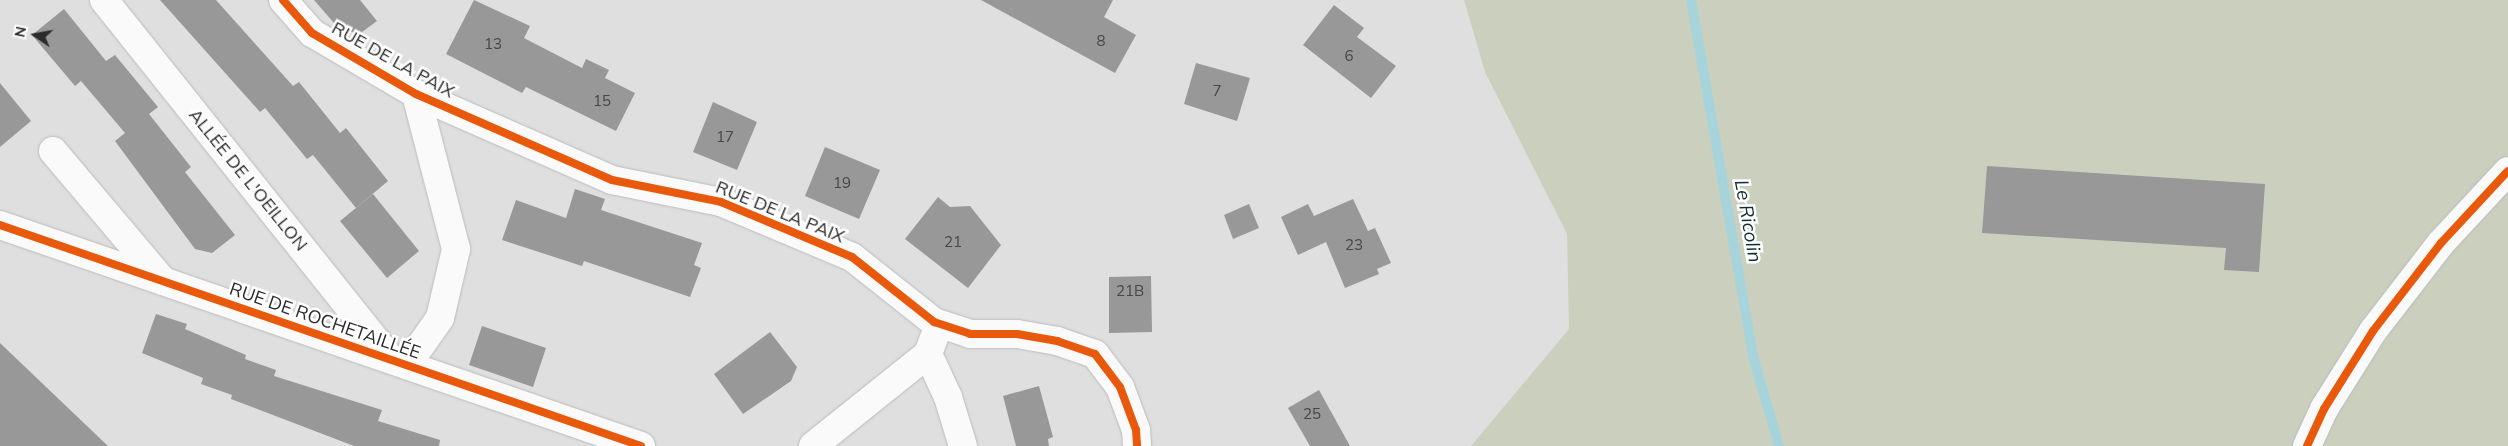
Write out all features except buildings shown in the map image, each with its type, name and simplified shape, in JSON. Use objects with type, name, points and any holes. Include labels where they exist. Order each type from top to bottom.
[{"type":"street","name":"ALLÉE DE L'OEILLON","points":[[104,0],[399,362]]},
{"type":"street","name":"RUE DE LA PAIX","points":[[283,0],[312,33],[416,94],[612,180],[721,202],[852,257],[934,322],[970,334],[1017,334],[1057,341],[1095,354],[1120,387],[1136,430],[1136,446]]},
{"type":"street","points":[[399,362],[440,318],[456,249],[416,94]]},
{"type":"street","points":[[53,151],[163,281]]},
{"type":"street","points":[[2307,446],[2324,409],[2373,331],[2441,242],[2508,172]]},
{"type":"street","name":"RUE DE ROCHETAILLÉE","points":[[0,225],[641,446]]},
{"type":"street","points":[[934,322],[928,354],[948,397],[963,446]]},
{"type":"street","points":[[813,446],[928,354]]},
{"type":"green space","points":[[1464,0],[2508,0],[2508,446],[1471,446],[1569,329],[1567,234],[1485,72]]},
{"type":"waterway","name":"Le Ricolin","points":[[1691,0],[1754,360],[1779,446]]},
{"type":"cycle path","points":[[283,0],[312,33],[416,94],[612,180],[721,202],[852,257],[934,322],[970,334],[1017,334],[1057,341],[1095,354],[1120,387],[1136,430],[1137,446]]},
{"type":"cycle path","points":[[2307,446],[2324,409],[2373,331],[2441,243],[2508,171]]},
{"type":"cycle path","points":[[0,225],[641,446]]}]
